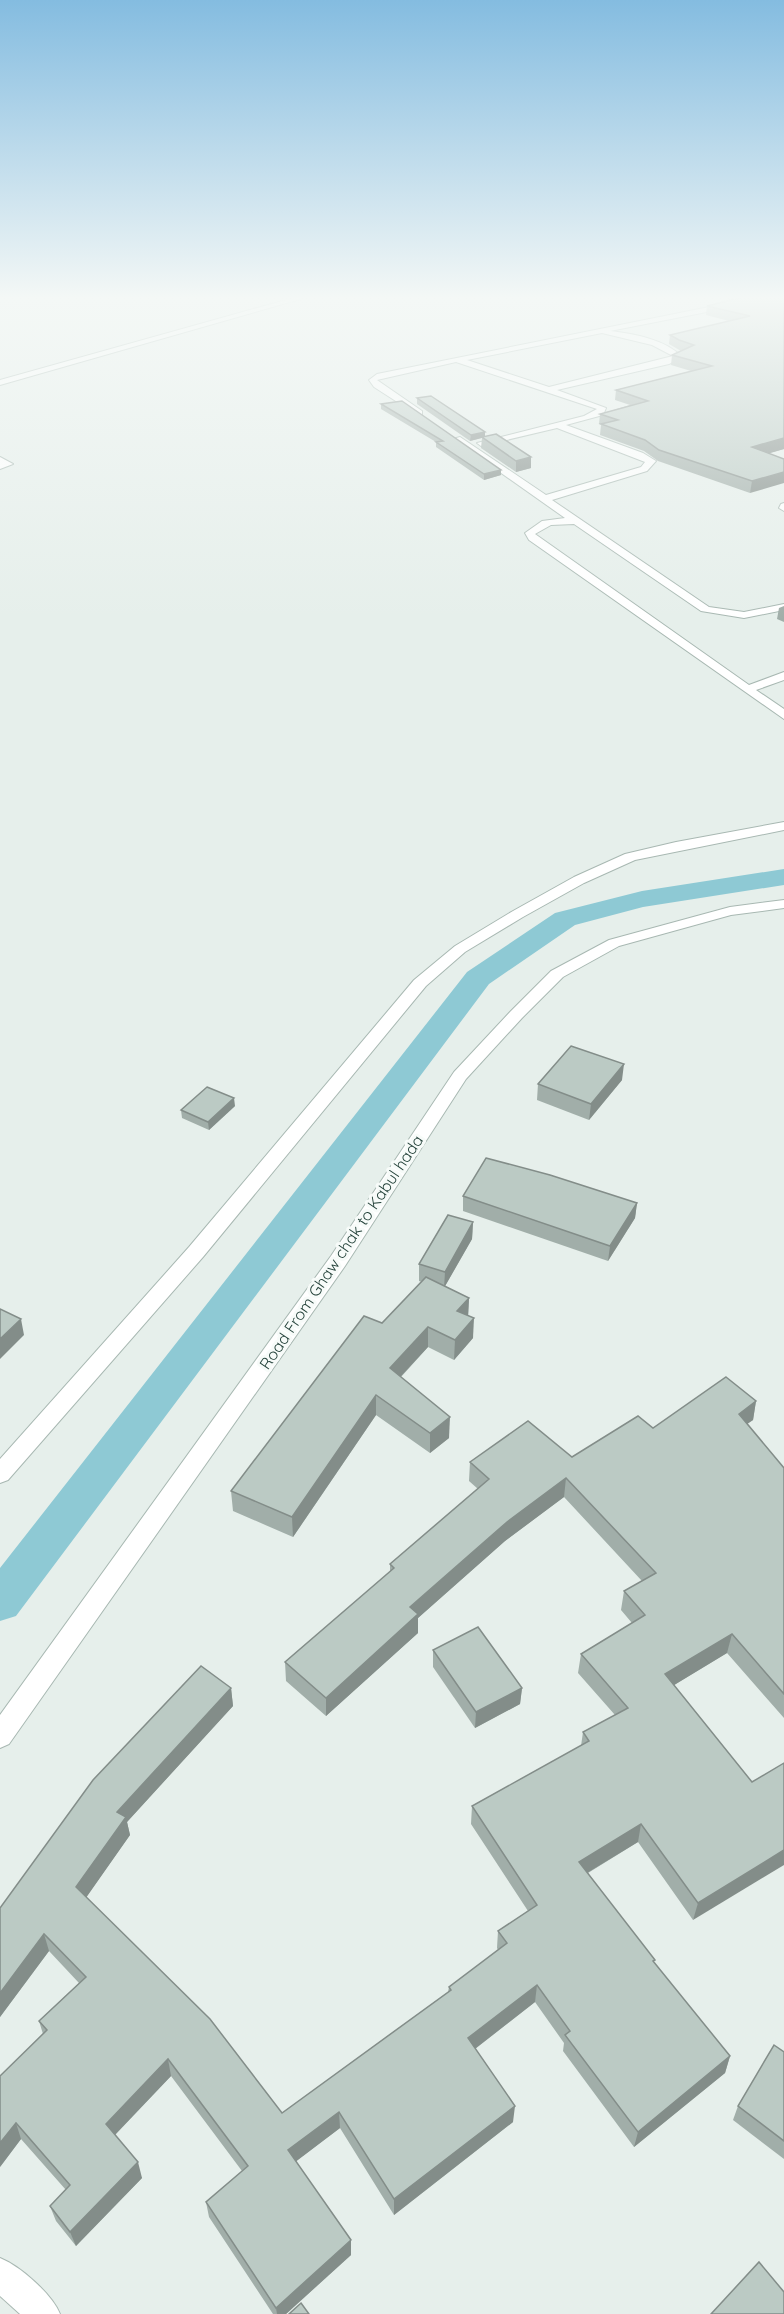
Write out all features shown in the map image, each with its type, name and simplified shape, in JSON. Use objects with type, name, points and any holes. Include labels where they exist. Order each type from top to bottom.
[{"type":"street","points":[[406,404],[431,422]]},
{"type":"street","points":[[468,446],[600,413],[602,408],[591,404]]},
{"type":"street","points":[[544,499],[644,469],[651,461],[640,454],[557,425]]},
{"type":"street","points":[[449,434],[705,609],[733,616],[760,614],[784,607]]},
{"type":"street","points":[[0,460],[8,464],[0,466]]},
{"type":"street","points":[[575,520],[553,520],[538,525],[530,533],[533,538],[784,715]]},
{"type":"street","points":[[748,689],[784,676]]},
{"type":"street","points":[[0,1474],[196,1252],[420,983],[460,949],[579,880],[630,857],[784,826]]},
{"type":"street","name":"Road From Ghaw chak to Kabul hada","points":[[0,1736],[338,1261],[460,1076],[516,1015],[557,974],[614,943],[730,911],[784,904]]},
{"type":"street","points":[[0,2274],[44,2314]]},
{"type":"building","points":[[381,404],[406,404],[501,470],[484,474],[436,442],[443,441]]},
{"type":"building","points":[[426,404],[443,404],[485,432],[471,435]]},
{"type":"building","points":[[637,404],[784,404],[784,438],[752,447],[784,459],[784,472],[752,481],[659,450],[645,440],[601,424],[618,420],[600,414]]},
{"type":"building","points":[[496,434],[531,457],[516,461],[482,437]]},
{"type":"building","points":[[571,1046],[624,1064],[591,1104],[538,1084]]},
{"type":"building","points":[[207,1087],[234,1098],[208,1122],[181,1110]]},
{"type":"building","points":[[486,1158],[550,1175],[637,1203],[610,1246],[463,1196]]},
{"type":"building","points":[[448,1215],[473,1222],[445,1272],[419,1264]]},
{"type":"building","points":[[426,1277],[469,1298],[457,1311],[474,1318],[455,1340],[428,1327],[390,1368],[450,1417],[430,1433],[376,1395],[292,1517],[231,1491],[364,1316],[382,1323]]},
{"type":"building","points":[[0,1309],[21,1319],[0,1339]]},
{"type":"building","points":[[726,1377],[756,1401],[739,1414],[784,1468],[784,1694],[732,1634],[665,1674],[752,1782],[784,1763],[784,1850],[698,1903],[641,1824],[579,1862],[655,1960],[653,1961],[730,2056],[638,2132],[565,2035],[570,2031],[537,1985],[468,2038],[515,2106],[394,2199],[339,2112],[288,2150],[351,2240],[276,2308],[206,2202],[248,2166],[168,2059],[106,2124],[138,2162],[70,2232],[50,2206],[70,2185],[16,2123],[0,2143],[0,2076],[47,2030],[39,2021],[86,1977],[44,1934],[0,1993],[0,1908],[93,1780],[201,1666],[231,1688],[117,1812],[126,1817],[76,1887],[210,2019],[282,2113],[451,1990],[449,1987],[507,1943],[498,1931],[537,1905],[472,1806],[589,1741],[583,1732],[628,1708],[581,1654],[645,1615],[624,1591],[656,1573],[566,1478],[507,1522],[410,1607],[418,1614],[326,1698],[285,1662],[394,1568],[390,1564],[489,1479],[470,1462],[528,1421],[572,1457],[638,1416],[653,1428]]},
{"type":"building","points":[[478,1627],[522,1688],[476,1712],[433,1650]]},
{"type":"building","points":[[774,2045],[784,2052],[784,2141],[738,2106]]},
{"type":"building","points":[[759,2262],[784,2292],[784,2314],[711,2314]]},
{"type":"building","points":[[301,2303],[309,2314],[289,2314]]},
{"type":"waterway","points":[[0,1602],[478,978],[565,919],[642,899],[784,877]]}]
